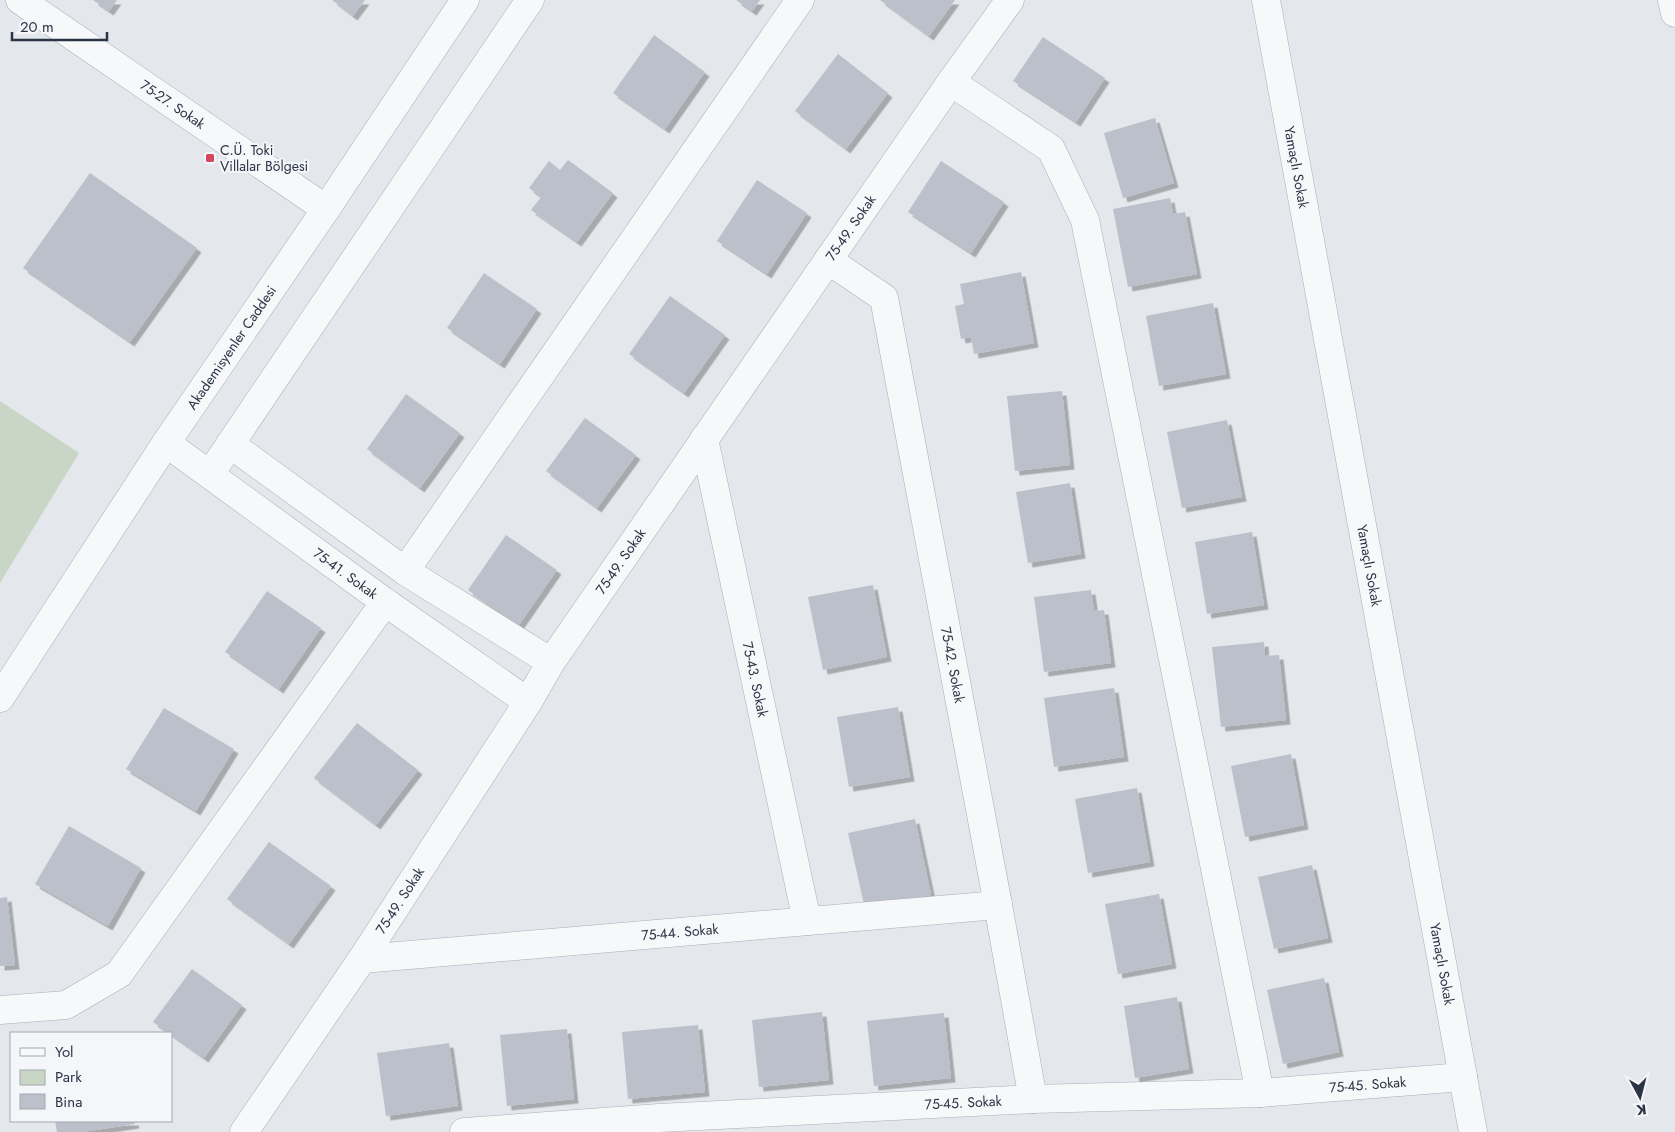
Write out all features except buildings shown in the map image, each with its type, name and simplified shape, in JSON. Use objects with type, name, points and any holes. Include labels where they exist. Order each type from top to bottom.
[{"type":"street","name":"75-27. Sokak","points":[[20,0],[326,209]]},
{"type":"street","name":"Akademisyenler Caddesi","points":[[0,698],[166,443],[326,209],[465,0]]},
{"type":"street","points":[[210,474],[530,0]]},
{"type":"street","points":[[405,571],[800,0]]},
{"type":"street","name":"75-49. Sokak","points":[[244,1132],[362,959],[528,702],[551,662],[951,82],[1010,0]]},
{"type":"street","name":"Yamaçlı Sokak","points":[[1266,0],[1473,1132]]},
{"type":"street","points":[[1672,0],[1675,13]]},
{"type":"street","points":[[951,82],[1051,150],[1084,220],[1260,1093]]},
{"type":"street","name":"75-42. Sokak","points":[[828,260],[884,298],[1033,1099]]},
{"type":"street","name":"75-43. Sokak","points":[[704,439],[807,921]]},
{"type":"street","name":"75-41. Sokak","points":[[166,443],[385,602],[528,702]]},
{"type":"street","points":[[230,444],[405,571],[551,662]]},
{"type":"street","points":[[0,1010],[66,1005],[119,974],[385,602]]},
{"type":"street","name":"75-44. Sokak","points":[[362,959],[998,905]]},
{"type":"street","name":"75-45. Sokak","points":[[464,1132],[660,1125],[1033,1099],[1260,1093],[1463,1077]]},
{"type":"green space","points":[[0,401],[79,453],[0,583]]},
{"type":"place","name":"C.Ü. Toki Villalar Bölgesi","points":[[210,158]]}]
